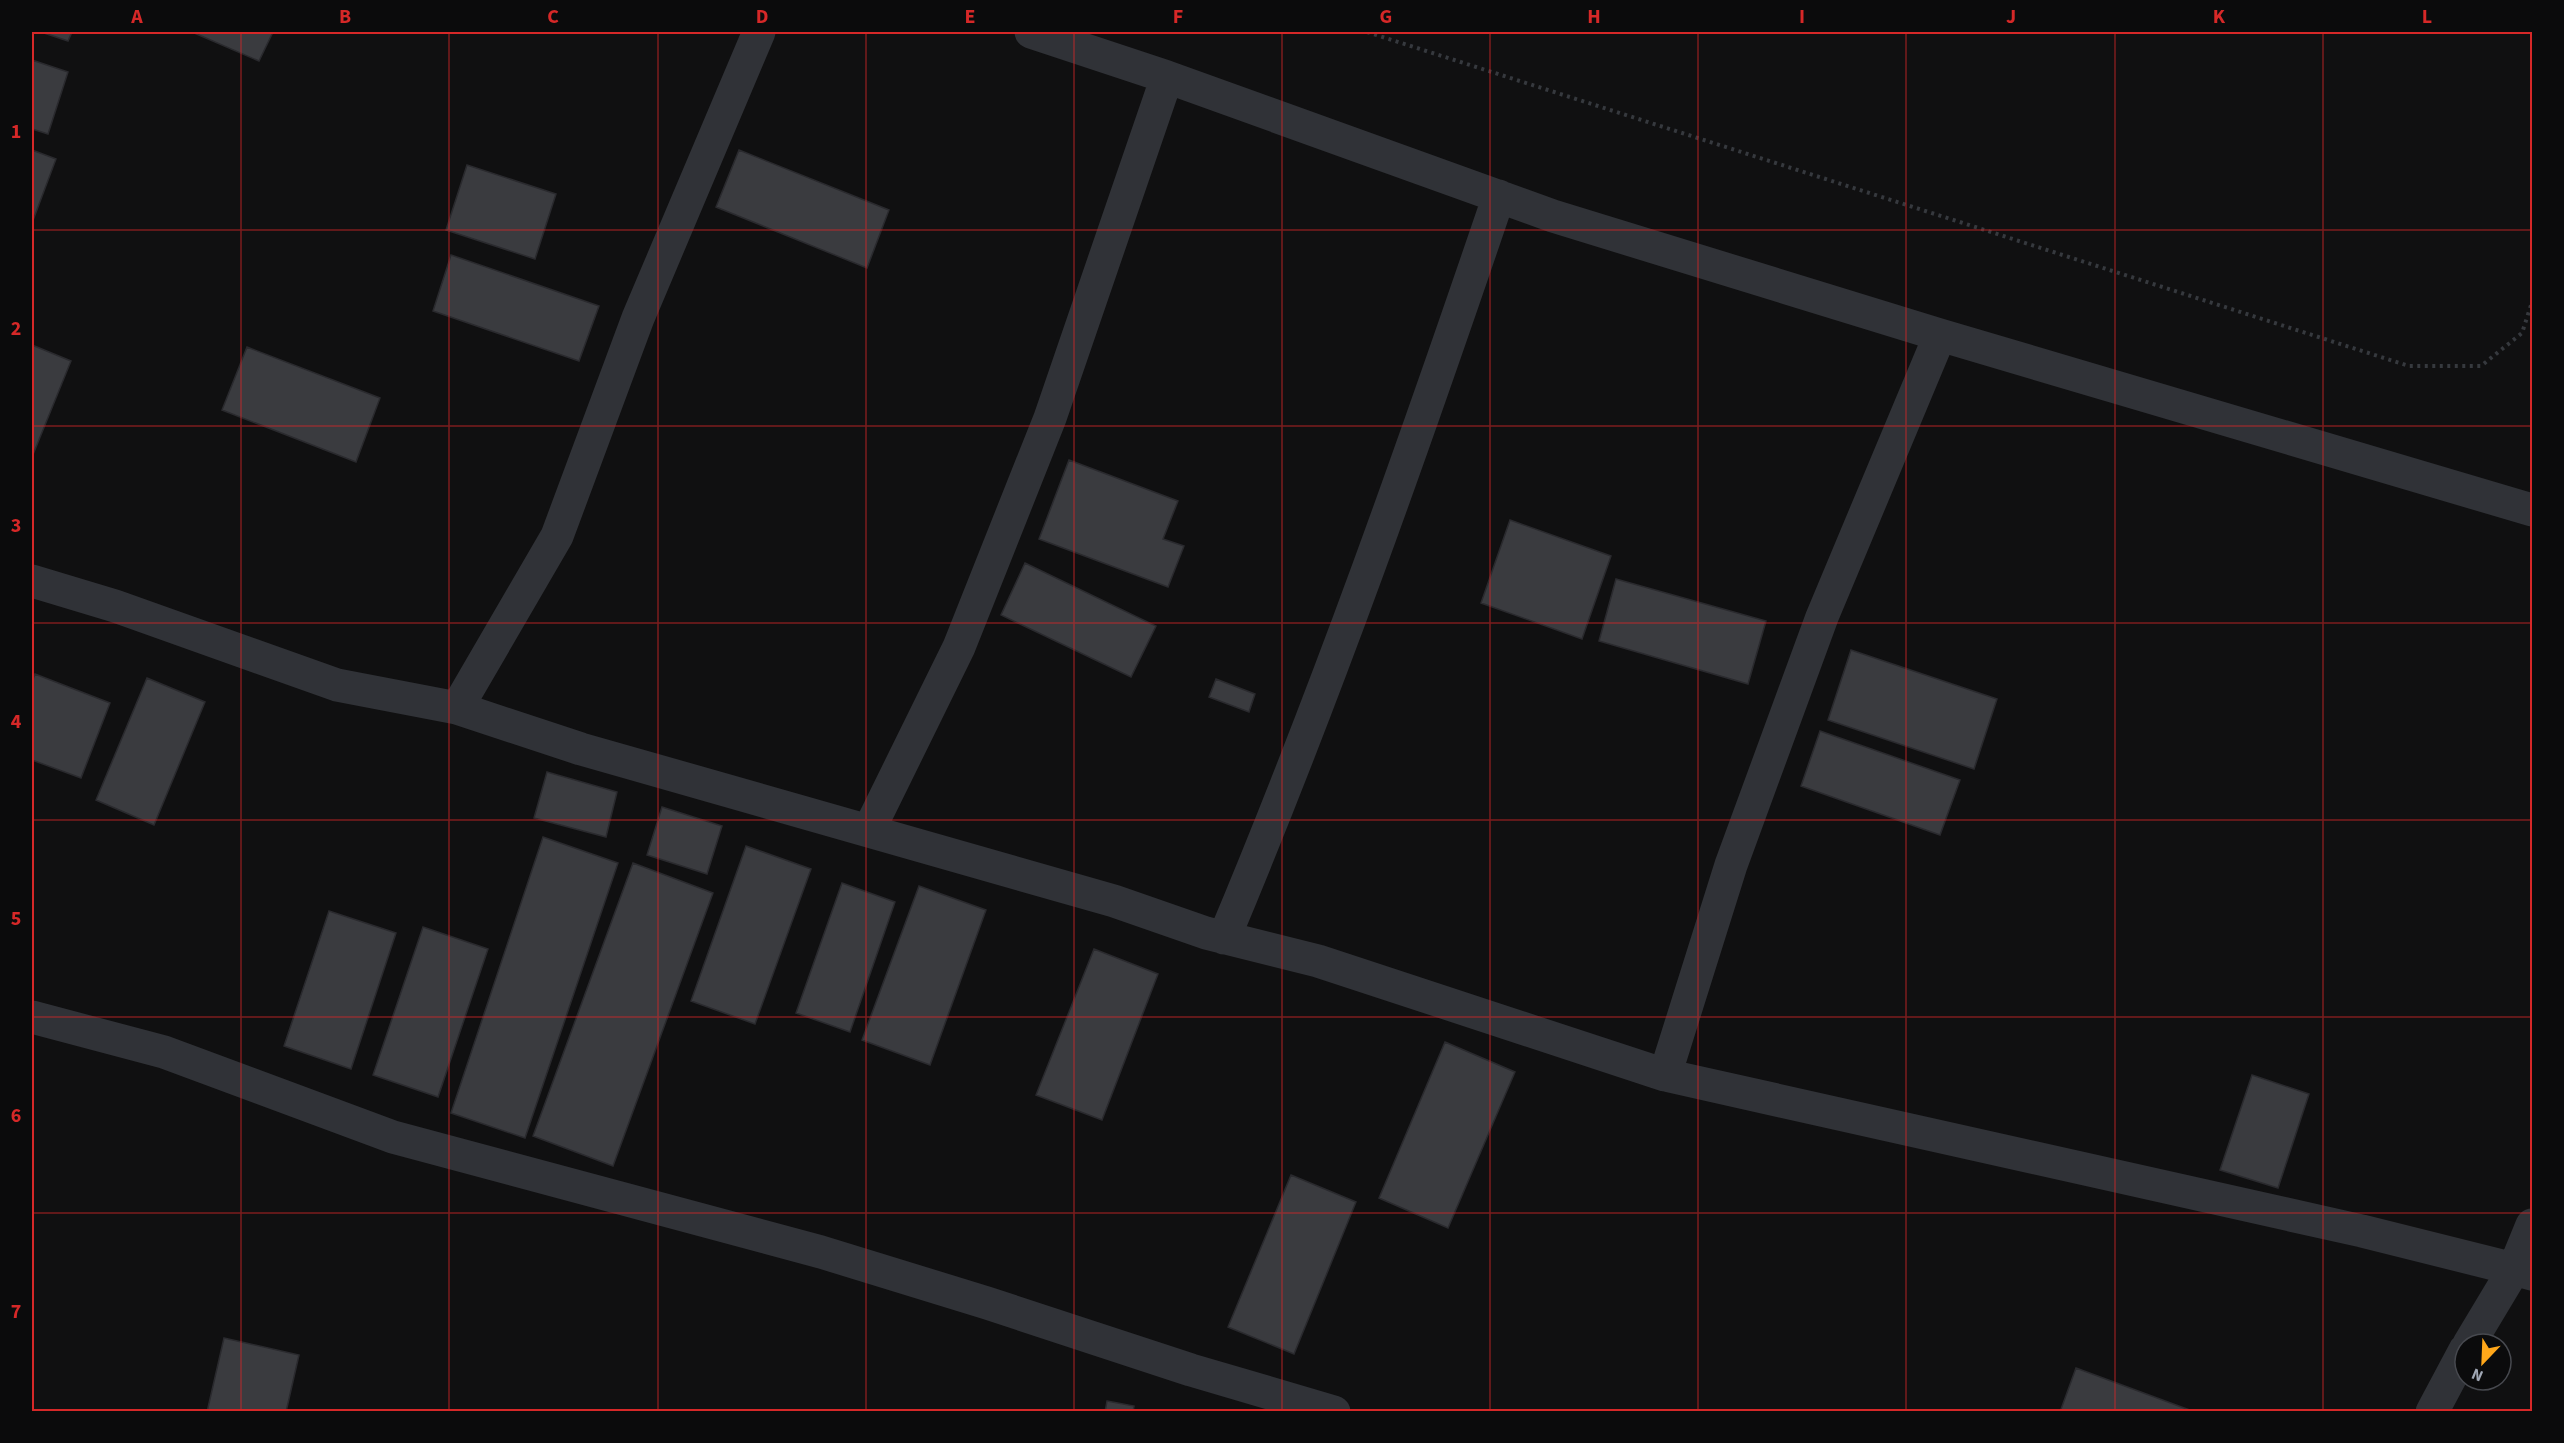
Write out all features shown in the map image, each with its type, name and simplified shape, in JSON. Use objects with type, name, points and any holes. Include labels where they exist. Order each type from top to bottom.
[{"type":"street","points":[[457,708],[557,536],[638,318],[759,32]]},
{"type":"street","points":[[1031,32],[1167,77],[1553,216],[1940,335],[2532,510]]},
{"type":"street","points":[[869,830],[959,647],[1050,418],[1167,77]]},
{"type":"street","points":[[1224,938],[1288,785],[1447,349],[1498,196]]},
{"type":"street","points":[[1665,1075],[1731,865],[1810,651],[1940,335]]},
{"type":"street","points":[[32,580],[116,606],[337,685],[457,708],[581,749],[1114,901],[1224,938],[1318,961],[1665,1075],[2340,1226],[2523,1272]]},
{"type":"street","points":[[32,1017],[164,1052],[393,1137],[821,1252],[987,1303],[1191,1370],[1334,1412]]},
{"type":"street","points":[[2478,1332],[2523,1272],[2532,1225]]},
{"type":"street","points":[[2432,1412],[2453,1373]]},
{"type":"path","points":[[1367,32],[2409,366],[2481,366],[2522,333],[2532,302]]},
{"type":"building","points":[[41,32],[72,32],[68,41]]},
{"type":"building","points":[[192,32],[273,32],[259,61]]},
{"type":"building","points":[[32,60],[68,72],[48,134],[32,129]]},
{"type":"building","points":[[32,150],[56,159],[32,223]]},
{"type":"building","points":[[739,150],[889,210],[867,268],[716,207]]},
{"type":"building","points":[[467,165],[556,194],[535,259],[446,230]]},
{"type":"building","points":[[451,255],[599,306],[579,361],[433,311]]},
{"type":"building","points":[[32,345],[71,361],[32,457]]},
{"type":"building","points":[[247,347],[380,398],[356,462],[222,410]]},
{"type":"building","points":[[1069,460],[1178,501],[1163,539],[1184,546],[1168,587],[1039,539]]},
{"type":"building","points":[[1510,520],[1611,556],[1582,639],[1481,603]]},
{"type":"building","points":[[1025,563],[1156,626],[1131,677],[1001,615]]},
{"type":"building","points":[[1616,579],[1766,621],[1748,684],[1599,641]]},
{"type":"building","points":[[1851,650],[1997,699],[1974,769],[1828,720]]},
{"type":"building","points":[[35,674],[110,703],[81,778],[32,760],[32,682]]},
{"type":"building","points":[[147,678],[205,702],[154,825],[96,800]]},
{"type":"building","points":[[1216,679],[1255,694],[1249,712],[1209,697]]},
{"type":"building","points":[[1820,731],[1960,780],[1940,835],[1801,786]]},
{"type":"building","points":[[547,772],[617,792],[606,837],[534,818]]},
{"type":"building","points":[[662,807],[722,826],[707,874],[647,855]]},
{"type":"building","points":[[543,837],[618,863],[525,1138],[451,1113]]},
{"type":"building","points":[[746,846],[811,869],[755,1024],[691,1001]]},
{"type":"building","points":[[633,863],[713,893],[613,1166],[533,1136]]},
{"type":"building","points":[[842,883],[895,902],[850,1032],[796,1013]]},
{"type":"building","points":[[919,886],[986,910],[930,1065],[862,1040]]},
{"type":"building","points":[[329,911],[396,933],[351,1069],[284,1046]]},
{"type":"building","points":[[423,927],[488,949],[438,1097],[373,1075]]},
{"type":"building","points":[[1094,949],[1158,974],[1102,1120],[1036,1095]]},
{"type":"building","points":[[1445,1042],[1515,1072],[1448,1228],[1379,1198]]},
{"type":"building","points":[[2252,1075],[2309,1094],[2278,1188],[2220,1170]]},
{"type":"building","points":[[1291,1175],[1356,1202],[1294,1354],[1228,1327]]},
{"type":"building","points":[[224,1338],[299,1355],[286,1412],[207,1412]]},
{"type":"building","points":[[2076,1368],[2195,1412],[2060,1412]]},
{"type":"building","points":[[1107,1401],[1134,1406],[1133,1412],[1105,1412]]}]
